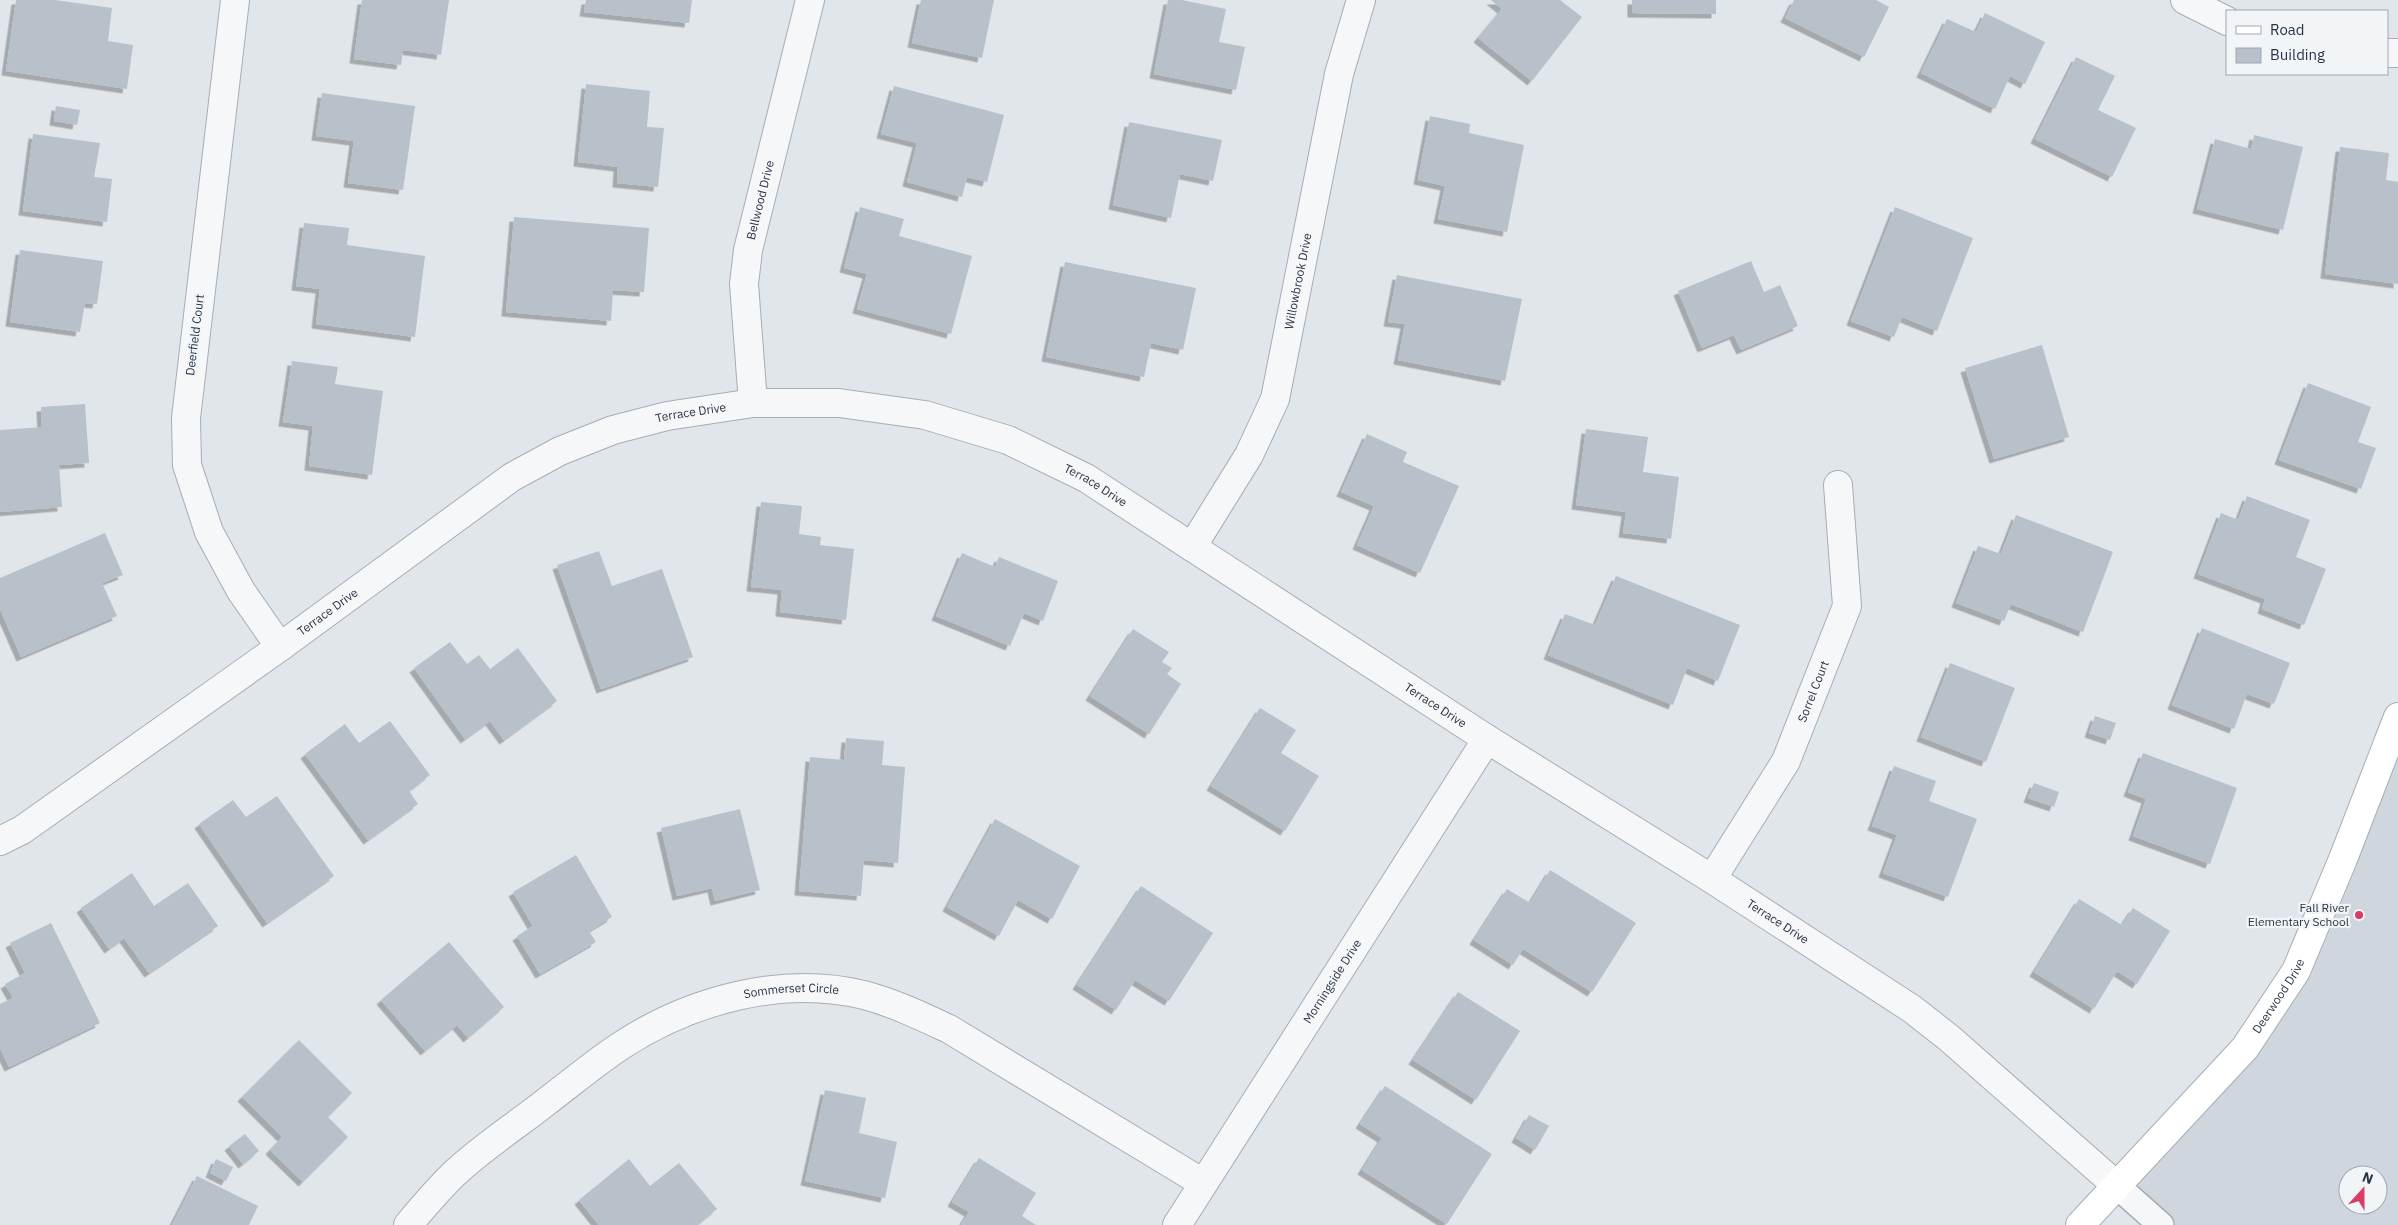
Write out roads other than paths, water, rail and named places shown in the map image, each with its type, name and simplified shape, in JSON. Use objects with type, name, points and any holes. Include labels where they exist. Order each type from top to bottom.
[{"type":"street","name":"Deerfield Court","points":[[235,0],[186,418],[185,447],[190,479],[209,532],[241,591],[280,647]]},
{"type":"street","name":"Bellwood Drive","points":[[753,403],[744,284],[748,250],[810,0]]},
{"type":"street","name":"Willowbrook Drive","points":[[1192,547],[1249,455],[1274,399],[1339,74],[1361,0]]},
{"type":"street","points":[[2185,0],[2226,20]]},
{"type":"street","name":"Terrace Drive","points":[[0,841],[22,830],[280,647],[512,477],[560,451],[613,430],[658,418],[753,403],[839,403],[925,415],[967,426],[1008,440],[1086,478],[1487,739],[1712,879],[1912,1009],[1948,1038],[2116,1185]]},
{"type":"street","name":"Sorrel Court","points":[[1712,879],[1786,761],[1847,606],[1838,485]]},
{"type":"street","name":"Deerwood Drive","points":[[2080,1225],[2245,1048],[2296,971],[2344,859],[2398,717]]},
{"type":"street","name":"Morningside Drive","points":[[1177,1225],[1487,739]]},
{"type":"street","name":"Sommerset Circle","points":[[408,1225],[457,1171],[621,1045],[683,1013],[717,1001],[757,992],[783,990],[826,990],[862,995],[885,1001],[926,1018],[949,1029],[1203,1183]]},
{"type":"lane","points":[[2116,1185],[2160,1225]]},
{"type":"place","name":"Fall River Elementary School","points":[[2359,915]]}]
